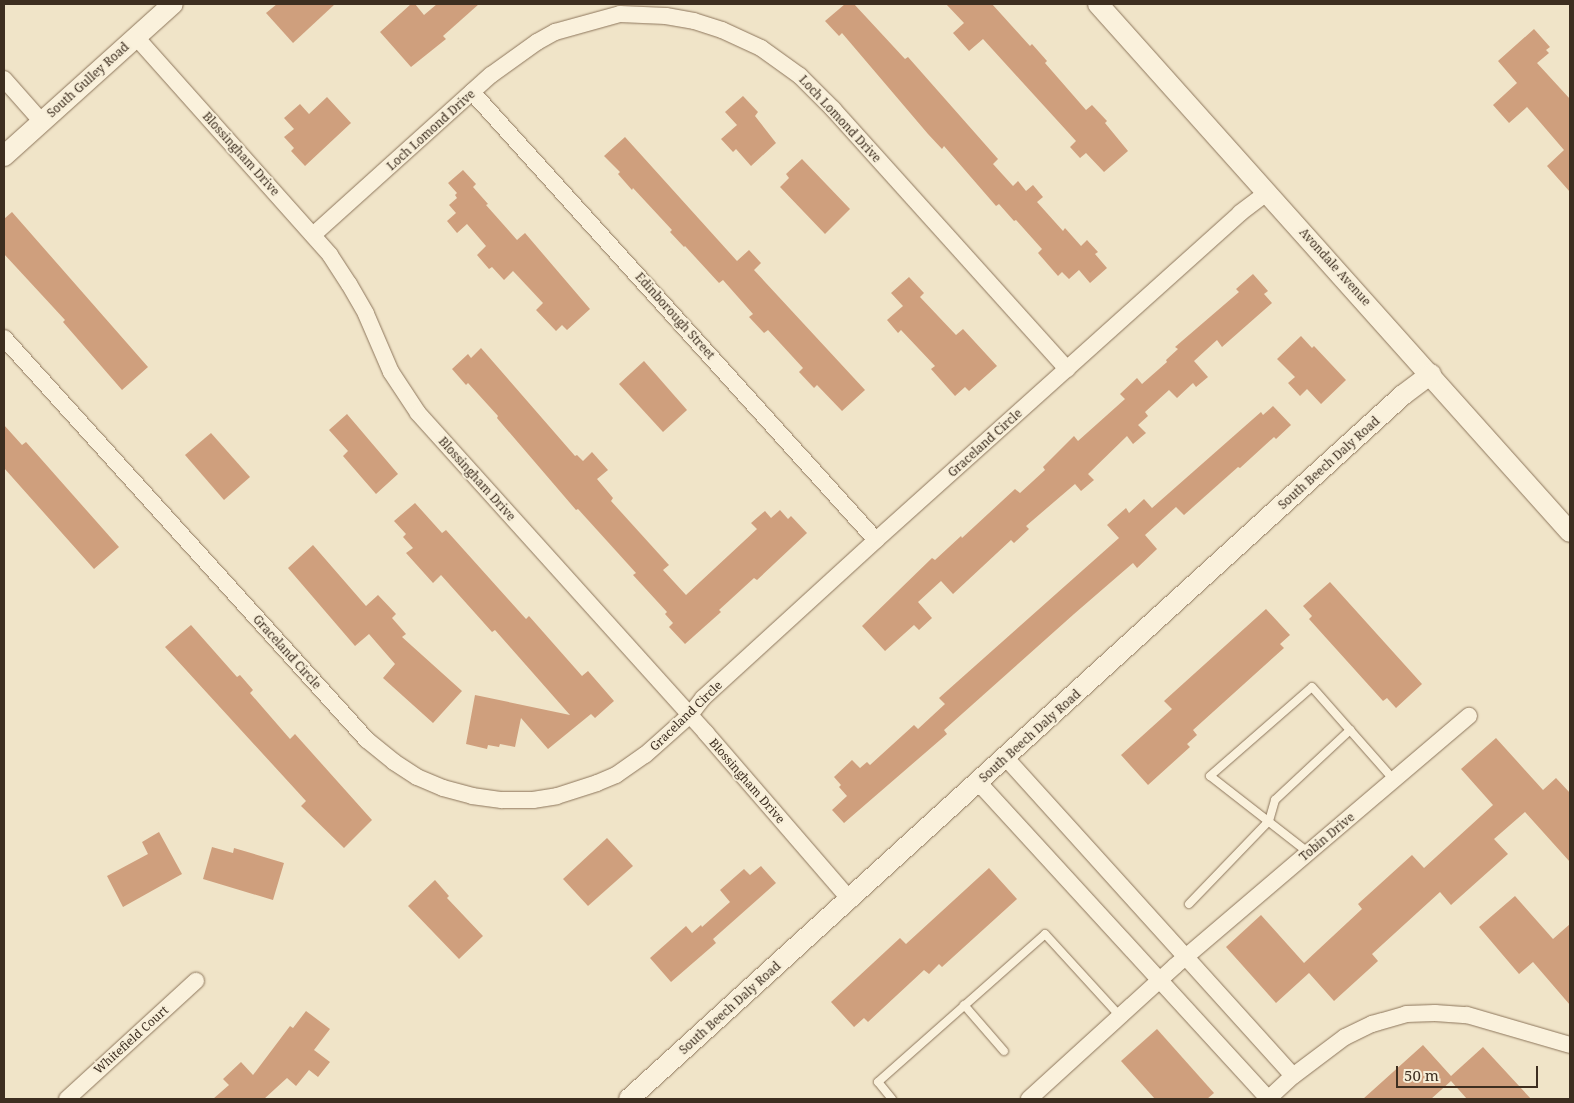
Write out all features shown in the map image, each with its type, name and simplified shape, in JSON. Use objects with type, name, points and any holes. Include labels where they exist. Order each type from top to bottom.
[{"type":"street","name":"South Gulley Road","points":[[4,156],[173,4]]},
{"type":"street","name":"Avondale Avenue","points":[[1098,4],[1431,374],[1570,532]]},
{"type":"street","name":"Loch Lomond Drive","points":[[313,235],[472,92],[516,55],[555,32],[620,14],[666,16],[694,21],[745,40],[773,56],[800,76],[833,109],[1067,369]]},
{"type":"street","name":"Blossingham Drive","points":[[136,37],[330,255],[350,284],[391,372],[418,413],[689,716],[850,900]]},
{"type":"street","points":[[4,79],[42,122]]},
{"type":"street","name":"Edinborough Street","points":[[472,92],[876,540]]},
{"type":"street","name":"Graceland Circle","points":[[4,338],[367,740],[394,762],[417,777],[443,788],[487,798],[533,800],[578,791],[616,774],[644,755],[689,716],[703,698],[876,540],[1240,213],[1268,192]]},
{"type":"street","name":"South Beech Daly Road","points":[[629,1099],[979,783],[1395,402],[1431,374]]},
{"type":"street","name":"Tobin Drive","points":[[1029,1099],[1160,979],[1469,716]]},
{"type":"street","points":[[1006,758],[1293,1076]]},
{"type":"street","points":[[979,783],[1268,1099],[1293,1076],[1345,1037],[1372,1024],[1406,1014],[1467,1015],[1570,1045]]},
{"type":"street","name":"Whitefield Court","points":[[67,1099],[196,981]]},
{"type":"lane","points":[[1308,853],[1210,776],[1312,688],[1394,780]]},
{"type":"lane","points":[[1189,904],[1268,821],[1275,800],[1350,730]]},
{"type":"lane","points":[[892,1099],[878,1082],[1045,934],[1119,1015]]},
{"type":"lane","points":[[964,1005],[1004,1051]]},
{"type":"building","points":[[277,4],[335,4],[293,43],[266,13]]},
{"type":"building","points":[[411,4],[415,4],[424,15],[437,4],[479,4],[443,36],[446,39],[411,67],[380,32]]},
{"type":"building","points":[[845,4],[854,4],[905,59],[908,57],[998,159],[993,164],[1013,186],[1018,181],[1026,191],[1033,185],[1043,197],[1037,202],[1063,231],[1065,228],[1081,246],[1087,240],[1098,252],[1095,254],[1107,268],[1090,283],[1079,270],[1069,279],[1062,272],[1058,276],[1038,253],[1042,249],[1016,220],[1014,221],[999,204],[996,206],[944,146],[942,149],[928,134],[842,33],[839,36],[825,21]]},
{"type":"building","points":[[946,4],[992,4],[1030,46],[1032,44],[1047,61],[1045,63],[1086,110],[1092,105],[1107,121],[1105,123],[1128,151],[1104,172],[1086,153],[1080,158],[1070,147],[1076,141],[983,39],[969,51],[953,33],[964,23]]},
{"type":"building","points":[[1534,29],[1550,47],[1546,50],[1549,53],[1537,63],[1570,99],[1570,192],[1547,166],[1564,150],[1527,107],[1509,123],[1493,105],[1517,83],[1498,61]]},
{"type":"building","points":[[743,96],[758,112],[755,116],[776,143],[751,166],[736,149],[733,152],[721,139],[737,125],[725,112]]},
{"type":"building","points":[[327,97],[351,123],[305,166],[291,151],[294,148],[284,137],[294,129],[284,118],[300,104],[309,114]]},
{"type":"building","points":[[625,137],[737,261],[749,250],[761,263],[754,270],[865,390],[842,411],[817,385],[814,388],[799,372],[803,368],[768,330],[764,333],[749,317],[753,314],[723,280],[719,283],[670,232],[672,230],[618,174],[620,172],[604,156]]},
{"type":"building","points":[[802,159],[850,209],[825,234],[780,187],[789,178],[786,174]]},
{"type":"building","points":[[463,170],[476,184],[473,187],[488,204],[486,205],[517,240],[525,233],[590,309],[567,330],[562,325],[556,331],[536,310],[543,303],[513,271],[504,280],[492,267],[489,269],[477,255],[486,246],[467,224],[457,233],[447,221],[456,213],[449,205],[457,198],[455,195],[457,193],[448,183]]},
{"type":"building","points":[[12,212],[148,367],[122,390],[63,322],[65,320],[4,254],[4,219]]},
{"type":"building","points":[[1253,274],[1268,291],[1264,294],[1272,303],[1222,347],[1217,340],[1194,361],[1208,377],[1196,387],[1193,383],[1177,398],[1169,390],[1145,412],[1148,416],[1138,425],[1146,433],[1133,444],[1127,436],[1088,474],[1094,480],[1081,491],[1075,484],[1026,526],[1029,529],[1014,543],[1011,540],[953,594],[941,581],[918,602],[932,618],[919,630],[914,625],[885,651],[862,626],[932,558],[935,560],[961,536],[962,538],[1015,489],[1020,493],[1045,470],[1043,467],[1074,436],[1078,441],[1125,399],[1120,394],[1137,378],[1142,384],[1167,362],[1166,360],[1178,349],[1175,347],[1239,292],[1236,289]]},
{"type":"building","points":[[909,277],[924,293],[920,297],[956,335],[963,329],[997,366],[969,391],[965,387],[955,396],[931,369],[935,366],[901,330],[898,333],[887,320],[903,306],[891,293]]},
{"type":"building","points":[[1301,336],[1312,348],[1314,346],[1346,380],[1321,404],[1307,389],[1300,396],[1288,383],[1295,377],[1277,359]]},
{"type":"building","points":[[481,348],[575,456],[577,455],[583,461],[592,452],[608,470],[597,479],[613,498],[611,501],[669,565],[663,570],[686,595],[757,529],[751,523],[765,511],[771,518],[780,510],[788,519],[791,516],[807,533],[757,580],[754,578],[719,610],[721,612],[685,644],[669,627],[673,623],[665,614],[667,612],[633,575],[636,573],[578,509],[576,510],[497,418],[498,416],[468,383],[466,385],[452,369],[468,354],[471,358]]},
{"type":"building","points":[[644,361],[687,410],[663,432],[619,384]]},
{"type":"building","points":[[1273,406],[1291,425],[1276,439],[1274,437],[1240,468],[1238,467],[1184,515],[1176,507],[1145,535],[1157,549],[1137,568],[1133,563],[1074,614],[944,730],[947,734],[844,823],[832,810],[847,796],[839,787],[841,785],[834,777],[852,760],[860,768],[867,762],[870,765],[914,725],[918,729],[945,704],[939,698],[1119,538],[1107,525],[1126,508],[1129,513],[1144,499],[1152,508],[1261,412],[1263,415]]},
{"type":"building","points":[[347,414],[398,474],[376,494],[343,456],[348,451],[329,430]]},
{"type":"building","points":[[4,425],[22,445],[26,442],[119,547],[94,569],[4,468]]},
{"type":"building","points":[[211,433],[250,477],[224,500],[185,455]]},
{"type":"building","points":[[415,503],[442,533],[446,530],[526,619],[529,616],[582,676],[588,671],[614,701],[595,718],[591,714],[548,749],[521,718],[515,747],[500,744],[499,747],[488,745],[487,749],[466,744],[475,695],[570,715],[495,630],[492,632],[441,575],[433,583],[406,553],[413,548],[403,537],[406,534],[394,521]]},
{"type":"building","points":[[313,545],[366,606],[378,595],[396,614],[392,618],[406,634],[402,637],[462,691],[433,723],[383,678],[395,664],[369,634],[355,646],[288,568]]},
{"type":"building","points":[[1330,582],[1422,684],[1396,708],[1387,698],[1383,701],[1309,619],[1312,616],[1303,606]]},
{"type":"building","points":[[1266,609],[1290,635],[1280,644],[1284,648],[1193,730],[1197,735],[1187,744],[1190,747],[1148,785],[1121,755],[1172,709],[1164,701]]},
{"type":"building","points":[[191,625],[237,677],[240,675],[253,690],[250,693],[290,739],[295,734],[372,820],[344,848],[301,806],[306,801],[165,647]]},
{"type":"building","points":[[1496,738],[1543,790],[1556,778],[1570,793],[1570,862],[1525,812],[1494,839],[1508,854],[1451,905],[1440,892],[1372,954],[1378,961],[1334,1001],[1309,973],[1276,1003],[1226,947],[1261,915],[1304,963],[1362,909],[1358,904],[1412,855],[1424,868],[1493,805],[1461,769]]},
{"type":"building","points":[[159,832],[182,874],[123,907],[107,876],[148,854],[142,842]]},
{"type":"building","points":[[607,838],[633,866],[588,906],[563,879]]},
{"type":"building","points":[[212,847],[233,853],[234,848],[284,863],[273,900],[203,879]]},
{"type":"building","points":[[761,866],[776,883],[713,939],[716,943],[671,982],[650,958],[686,926],[692,933],[701,925],[702,927],[730,902],[720,890],[744,869],[750,875]]},
{"type":"building","points":[[989,868],[1017,899],[942,967],[939,964],[929,974],[924,970],[868,1022],[864,1018],[854,1027],[831,1002],[900,938],[906,944]]},
{"type":"building","points":[[435,880],[449,896],[447,898],[483,936],[459,959],[408,906]]},
{"type":"building","points":[[1515,896],[1553,939],[1570,924],[1570,1005],[1533,962],[1519,974],[1479,927]]},
{"type":"building","points":[[306,1011],[330,1029],[314,1050],[330,1062],[318,1077],[309,1070],[296,1086],[287,1078],[264,1099],[213,1099],[229,1085],[223,1079],[241,1062],[253,1075],[290,1026],[293,1028]]},
{"type":"building","points":[[1157,1029],[1214,1093],[1207,1099],[1155,1099],[1121,1061]]},
{"type":"building","points":[[1423,1045],[1451,1076],[1483,1047],[1531,1099],[1467,1099],[1451,1081],[1431,1099],[1363,1099]]}]
